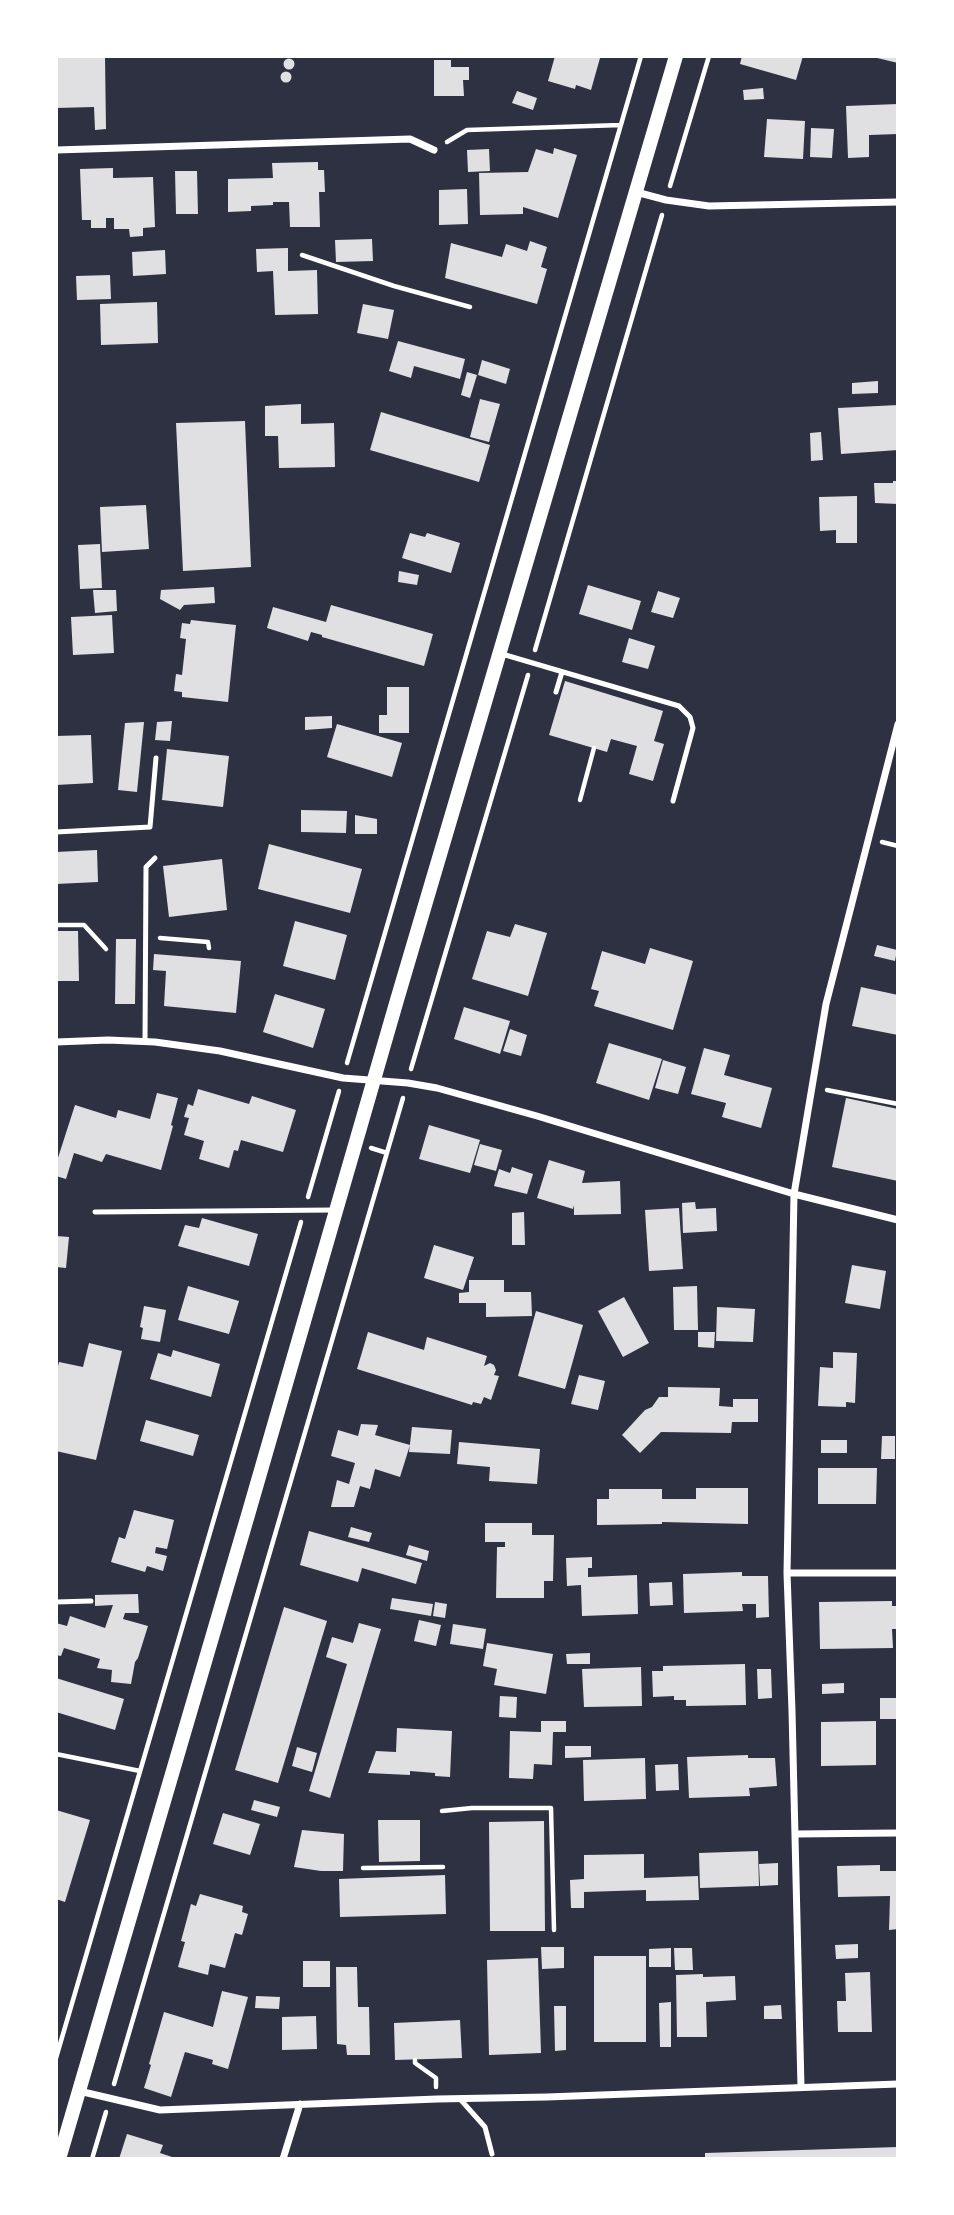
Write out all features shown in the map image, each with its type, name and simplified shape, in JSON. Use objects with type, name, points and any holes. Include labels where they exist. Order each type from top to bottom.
[{"type":"main road","points":[[59,2159],[676,56]]},
{"type":"street","points":[[56,150],[410,139],[434,150]]},
{"type":"street","points":[[636,192],[666,200],[709,206],[898,202]]},
{"type":"street","points":[[801,2087],[787,1573],[794,1194],[829,993],[898,724]]},
{"type":"street","points":[[56,1042],[145,1041],[220,1051],[343,1078],[437,1088],[794,1194],[898,1220]]},
{"type":"street","points":[[787,1573],[898,1573]]},
{"type":"street","points":[[795,1834],[898,1833]]},
{"type":"street","points":[[79,2091],[160,2110],[898,2084]]},
{"type":"street","points":[[283,2159],[300,2105]]},
{"type":"lane","points":[[500,654],[679,706],[690,717],[693,728],[673,801]]},
{"type":"lane","points":[[556,692],[562,672]]},
{"type":"lane","points":[[56,832],[150,827],[156,758]]},
{"type":"lane","points":[[145,1041],[146,867],[155,858]]},
{"type":"lane","points":[[94,1212],[337,1210]]},
{"type":"lane","points":[[56,1602],[91,1601]]},
{"type":"lane","points":[[460,2099],[485,2127],[492,2154]]},
{"type":"path","points":[[56,2058],[641,56]]},
{"type":"path","points":[[92,2159],[709,56]]},
{"type":"path","points":[[434,150],[467,130],[621,125]]},
{"type":"path","points":[[302,255],[394,286],[470,307]]},
{"type":"path","points":[[580,800],[594,748]]},
{"type":"path","points":[[56,925],[85,925],[106,948]]},
{"type":"path","points":[[146,936],[208,942],[209,948]]},
{"type":"path","points":[[814,1088],[898,1104]]},
{"type":"path","points":[[56,1754],[139,1771]]},
{"type":"path","points":[[442,1811],[472,1808],[551,1808],[554,1930]]},
{"type":"path","points":[[363,1868],[443,1867]]},
{"type":"path","points":[[415,2060],[415,2063],[436,2078],[437,2099]]},
{"type":"building","points":[[56,56],[105,56],[106,129],[95,130],[94,107],[56,108]]},
{"type":"building","points":[[555,56],[600,58],[591,90],[576,85],[575,89],[548,81]]},
{"type":"building","points":[[742,56],[803,56],[796,80],[740,64]]},
{"type":"building","points":[[898,56],[898,63],[873,57]]},
{"type":"building","points":[[289,58],[295,64],[289,70],[283,64]]},
{"type":"building","points":[[434,60],[451,60],[451,67],[469,67],[469,80],[463,80],[464,96],[434,96]]},
{"type":"building","points":[[286,71],[292,77],[286,83],[280,77]]},
{"type":"building","points":[[763,88],[764,99],[744,100],[743,90]]},
{"type":"building","points":[[517,91],[537,98],[533,110],[512,103]]},
{"type":"building","points":[[898,104],[898,134],[869,135],[869,157],[848,158],[846,106]]},
{"type":"building","points":[[767,119],[805,121],[803,159],[764,157]]},
{"type":"building","points":[[811,128],[834,129],[832,158],[810,157]]},
{"type":"building","points":[[554,148],[577,155],[558,218],[523,207],[523,214],[480,215],[479,173],[528,172],[536,149],[553,154]]},
{"type":"building","points":[[489,149],[490,171],[468,172],[467,150]]},
{"type":"building","points":[[318,162],[318,170],[324,170],[325,192],[319,192],[320,227],[290,227],[289,202],[251,206],[251,211],[228,212],[228,179],[273,178],[272,163]]},
{"type":"building","points":[[113,168],[113,178],[153,177],[155,227],[143,228],[143,236],[130,237],[129,229],[114,229],[114,218],[106,218],[106,228],[91,228],[91,220],[82,220],[80,169]]},
{"type":"building","points":[[175,171],[197,171],[198,214],[176,214]]},
{"type":"building","points":[[467,189],[468,224],[439,225],[439,190]]},
{"type":"building","points":[[372,239],[373,261],[336,262],[335,240]]},
{"type":"building","points":[[530,241],[547,247],[541,267],[547,269],[537,304],[445,278],[451,243],[502,257],[506,244],[527,251]]},
{"type":"building","points":[[288,248],[288,271],[317,270],[318,314],[275,315],[273,271],[257,272],[256,249]]},
{"type":"building","points":[[165,250],[166,274],[133,276],[132,252]]},
{"type":"building","points":[[110,275],[111,299],[77,300],[76,276]]},
{"type":"building","points":[[157,302],[158,343],[101,345],[100,304]]},
{"type":"building","points":[[363,304],[394,310],[388,339],[357,333]]},
{"type":"building","points":[[398,341],[465,359],[460,379],[414,366],[411,378],[389,371]]},
{"type":"building","points":[[482,360],[510,369],[506,384],[478,375]]},
{"type":"building","points":[[467,372],[477,375],[470,398],[461,395]]},
{"type":"building","points":[[878,381],[878,393],[852,394],[852,383]]},
{"type":"building","points":[[480,399],[500,404],[489,442],[470,437]]},
{"type":"building","points":[[301,404],[301,424],[334,423],[335,467],[279,468],[278,436],[265,436],[265,406]]},
{"type":"building","points":[[898,405],[898,450],[841,454],[838,408]]},
{"type":"building","points":[[381,412],[490,445],[479,482],[370,450]]},
{"type":"building","points":[[245,421],[251,567],[183,571],[176,423]]},
{"type":"building","points":[[821,432],[823,460],[811,461],[810,433]]},
{"type":"building","points":[[898,481],[898,504],[875,503],[874,483]]},
{"type":"building","points":[[857,496],[857,543],[836,543],[836,530],[820,531],[819,497]]},
{"type":"building","points":[[146,505],[149,549],[102,552],[100,507]]},
{"type":"building","points":[[410,533],[425,537],[427,533],[460,543],[451,573],[402,558]]},
{"type":"building","points":[[100,544],[102,588],[80,589],[78,545]]},
{"type":"building","points":[[399,571],[419,575],[417,585],[398,582]]},
{"type":"building","points":[[588,585],[641,601],[632,630],[579,614]]},
{"type":"building","points":[[214,587],[215,603],[184,605],[180,610],[160,599],[161,590]]},
{"type":"building","points":[[93,590],[116,590],[117,611],[95,613]]},
{"type":"building","points":[[658,591],[680,598],[673,618],[651,612]]},
{"type":"building","points":[[331,605],[433,634],[424,666],[311,632],[308,641],[267,628],[273,607],[326,622]]},
{"type":"building","points":[[112,615],[114,653],[73,655],[71,617]]},
{"type":"building","points":[[191,620],[236,625],[228,702],[182,697],[182,692],[174,691],[176,674],[182,675],[186,639],[180,638],[182,623],[190,624]]},
{"type":"building","points":[[629,638],[655,646],[648,669],[622,662]]},
{"type":"building","points":[[565,681],[663,711],[654,741],[664,744],[653,781],[629,774],[637,746],[611,739],[607,752],[549,735]]},
{"type":"building","points":[[387,687],[409,687],[409,733],[379,733],[379,715],[387,715]]},
{"type":"building","points":[[332,716],[332,728],[305,730],[305,717]]},
{"type":"building","points":[[172,721],[170,741],[155,740],[157,722]]},
{"type":"building","points":[[144,722],[137,792],[118,790],[125,723]]},
{"type":"building","points":[[337,724],[402,743],[392,777],[327,757]]},
{"type":"building","points":[[91,735],[93,783],[56,785],[56,736]]},
{"type":"building","points":[[167,749],[229,756],[223,807],[162,800]]},
{"type":"building","points":[[301,810],[347,811],[346,833],[301,832]]},
{"type":"building","points":[[355,815],[377,819],[377,834],[355,834]]},
{"type":"building","points":[[269,844],[362,869],[350,913],[258,889]]},
{"type":"building","points":[[97,850],[98,882],[56,884],[56,852]]},
{"type":"building","points":[[222,859],[227,910],[169,917],[163,866]]},
{"type":"building","points":[[295,921],[347,935],[335,980],[283,966]]},
{"type":"building","points":[[515,924],[547,933],[528,996],[472,979],[487,931],[510,937]]},
{"type":"building","points":[[56,931],[78,931],[79,981],[56,981]]},
{"type":"building","points":[[116,939],[136,939],[135,1004],[115,1004]]},
{"type":"building","points":[[877,945],[897,950],[895,961],[874,956]]},
{"type":"building","points":[[650,948],[693,961],[673,1030],[594,1006],[599,991],[591,989],[602,951],[645,964]]},
{"type":"building","points":[[154,954],[241,961],[236,1013],[164,1006],[166,971],[153,970]]},
{"type":"building","points":[[861,987],[898,995],[898,1035],[852,1026]]},
{"type":"building","points":[[275,994],[325,1009],[313,1048],[263,1032]]},
{"type":"building","points":[[464,1007],[510,1021],[500,1054],[454,1039]]},
{"type":"building","points":[[510,1029],[527,1035],[521,1056],[503,1051]]},
{"type":"building","points":[[609,1043],[662,1059],[649,1100],[596,1083]]},
{"type":"building","points":[[704,1048],[730,1055],[724,1075],[772,1088],[761,1128],[722,1117],[726,1103],[691,1094]]},
{"type":"building","points":[[663,1060],[686,1067],[678,1094],[655,1088]]},
{"type":"building","points":[[198,1089],[249,1104],[252,1096],[296,1110],[283,1152],[241,1140],[238,1151],[234,1150],[229,1168],[199,1159],[204,1141],[184,1135],[189,1118],[184,1117],[188,1104],[193,1106]]},
{"type":"building","points":[[157,1093],[178,1098],[161,1170],[106,1154],[102,1162],[74,1153],[66,1179],[56,1176],[56,1164],[75,1105],[116,1118],[118,1110],[150,1119]]},
{"type":"building","points":[[846,1098],[898,1109],[898,1181],[832,1167]]},
{"type":"building","points":[[429,1125],[480,1140],[470,1173],[419,1159]]},
{"type":"building","points":[[480,1144],[502,1150],[496,1171],[474,1165]]},
{"type":"building","points":[[549,1160],[585,1171],[582,1183],[620,1181],[621,1214],[574,1215],[574,1205],[573,1209],[537,1198]]},
{"type":"building","points":[[512,1167],[533,1174],[527,1194],[494,1186],[499,1169],[510,1173]]},
{"type":"building","points":[[695,1202],[696,1209],[716,1208],[717,1231],[683,1233],[682,1203]]},
{"type":"building","points":[[679,1208],[683,1269],[649,1271],[645,1210]]},
{"type":"building","points":[[524,1212],[525,1245],[512,1245],[512,1213]]},
{"type":"building","points":[[202,1218],[258,1234],[249,1266],[178,1246],[185,1225],[199,1228]]},
{"type":"building","points":[[56,1236],[69,1237],[66,1268],[56,1267]]},
{"type":"building","points":[[434,1245],[474,1257],[463,1290],[424,1278]]},
{"type":"building","points":[[852,1265],[886,1271],[880,1309],[845,1303]]},
{"type":"building","points":[[469,1280],[504,1280],[504,1292],[531,1292],[532,1316],[486,1317],[486,1303],[459,1303],[459,1293],[469,1292]]},
{"type":"building","points":[[188,1286],[239,1301],[229,1334],[178,1320]]},
{"type":"building","points":[[697,1286],[698,1330],[674,1330],[673,1287]]},
{"type":"building","points":[[624,1297],[649,1343],[623,1357],[598,1311]]},
{"type":"building","points":[[144,1306],[166,1310],[160,1342],[141,1339]]},
{"type":"building","points":[[717,1307],[755,1309],[753,1342],[716,1341]]},
{"type":"building","points":[[536,1311],[583,1325],[565,1389],[518,1376]]},
{"type":"building","points":[[368,1332],[424,1350],[427,1337],[487,1356],[484,1366],[490,1363],[494,1365],[494,1375],[499,1376],[491,1400],[484,1397],[481,1404],[473,1402],[472,1405],[357,1369]]},
{"type":"building","points":[[698,1332],[715,1332],[714,1348],[698,1347]]},
{"type":"building","points":[[89,1343],[122,1351],[96,1460],[56,1451],[56,1375],[59,1362],[83,1367]]},
{"type":"building","points":[[173,1350],[220,1364],[211,1397],[150,1379],[158,1353],[171,1357]]},
{"type":"building","points":[[833,1352],[857,1353],[855,1403],[846,1402],[846,1407],[818,1406],[820,1367],[833,1368]]},
{"type":"building","points":[[579,1375],[605,1381],[598,1410],[571,1404]]},
{"type":"building","points":[[668,1387],[720,1388],[719,1406],[733,1407],[733,1399],[758,1399],[758,1422],[732,1422],[731,1433],[661,1432],[640,1453],[622,1435],[659,1397],[668,1397]]},
{"type":"building","points":[[146,1420],[199,1435],[193,1456],[140,1441]]},
{"type":"building","points":[[361,1424],[378,1425],[375,1435],[410,1445],[400,1477],[375,1469],[370,1489],[360,1486],[354,1507],[331,1507],[337,1480],[349,1484],[355,1463],[331,1456],[338,1430],[358,1436]]},
{"type":"building","points":[[412,1427],[452,1430],[450,1454],[409,1452]]},
{"type":"building","points":[[882,1436],[895,1436],[895,1459],[881,1459]]},
{"type":"building","points":[[821,1440],[847,1440],[847,1453],[821,1453]]},
{"type":"building","points":[[459,1442],[540,1449],[537,1484],[489,1481],[490,1467],[457,1464]]},
{"type":"building","points":[[818,1468],[877,1468],[876,1504],[818,1504]]},
{"type":"building","points":[[696,1488],[748,1488],[748,1524],[662,1522],[597,1525],[597,1499],[609,1499],[609,1489],[662,1489],[662,1499],[696,1499]]},
{"type":"building","points":[[134,1510],[174,1520],[167,1549],[156,1547],[155,1553],[167,1556],[163,1571],[147,1566],[145,1572],[111,1562],[119,1537],[125,1539]]},
{"type":"building","points":[[485,1523],[532,1523],[532,1535],[554,1535],[553,1581],[544,1581],[544,1598],[496,1598],[497,1547],[505,1547],[505,1542],[485,1542]]},
{"type":"building","points":[[351,1527],[372,1533],[369,1542],[348,1537]]},
{"type":"building","points":[[309,1531],[422,1563],[416,1584],[362,1568],[358,1582],[300,1565]]},
{"type":"building","points":[[409,1545],[429,1551],[427,1561],[406,1555]]},
{"type":"building","points":[[592,1557],[592,1568],[588,1568],[588,1577],[637,1575],[638,1614],[582,1616],[581,1585],[567,1586],[566,1558]]},
{"type":"building","points":[[742,1572],[742,1576],[768,1576],[769,1617],[756,1618],[756,1604],[742,1604],[743,1611],[684,1613],[683,1574]]},
{"type":"building","points":[[672,1582],[673,1605],[650,1606],[649,1583]]},
{"type":"building","points":[[138,1594],[139,1613],[125,1613],[123,1619],[148,1626],[135,1662],[131,1684],[111,1682],[112,1670],[97,1668],[100,1659],[64,1648],[61,1656],[56,1655],[56,1623],[67,1626],[70,1616],[105,1628],[113,1605],[95,1606],[95,1595]]},
{"type":"building","points":[[392,1598],[433,1604],[431,1616],[390,1609]]},
{"type":"building","points":[[892,1601],[892,1606],[898,1606],[898,1629],[892,1629],[893,1648],[820,1649],[819,1602]]},
{"type":"building","points":[[435,1602],[447,1604],[445,1618],[433,1616]]},
{"type":"building","points":[[284,1607],[327,1621],[278,1783],[235,1770]]},
{"type":"building","points":[[419,1620],[441,1625],[436,1646],[414,1641]]},
{"type":"building","points":[[359,1623],[381,1629],[330,1798],[309,1791],[347,1664],[326,1657],[332,1637],[353,1643]]},
{"type":"building","points":[[453,1624],[486,1629],[483,1649],[450,1644]]},
{"type":"building","points":[[487,1643],[553,1654],[546,1694],[494,1685],[497,1669],[483,1666]]},
{"type":"building","points":[[590,1653],[590,1664],[567,1664],[566,1654]]},
{"type":"building","points":[[745,1664],[746,1705],[686,1706],[686,1700],[674,1700],[674,1696],[653,1697],[652,1671],[663,1671],[663,1666]]},
{"type":"building","points":[[641,1667],[642,1706],[584,1707],[582,1669]]},
{"type":"building","points":[[757,1669],[771,1669],[772,1698],[758,1699]]},
{"type":"building","points":[[56,1678],[124,1699],[115,1730],[56,1712]]},
{"type":"building","points":[[844,1683],[844,1693],[822,1694],[822,1684]]},
{"type":"building","points":[[500,1696],[517,1697],[516,1718],[499,1717]]},
{"type":"building","points":[[880,1698],[898,1698],[898,1719],[880,1719]]},
{"type":"building","points":[[541,1721],[566,1721],[566,1732],[553,1732],[552,1765],[534,1764],[533,1779],[509,1778],[510,1731],[541,1732]]},
{"type":"building","points":[[876,1721],[876,1765],[821,1766],[821,1722]]},
{"type":"building","points":[[397,1728],[452,1731],[450,1777],[410,1771],[410,1775],[368,1773],[376,1751],[396,1752]]},
{"type":"building","points":[[565,1746],[591,1746],[591,1757],[565,1758]]},
{"type":"building","points":[[297,1747],[317,1753],[312,1772],[292,1766]]},
{"type":"building","points":[[748,1755],[748,1758],[775,1758],[777,1786],[749,1788],[750,1796],[689,1798],[687,1757]]},
{"type":"building","points":[[645,1758],[646,1799],[584,1801],[583,1760]]},
{"type":"building","points":[[678,1764],[679,1790],[656,1791],[655,1765]]},
{"type":"building","points":[[254,1800],[280,1807],[277,1817],[251,1810]]},
{"type":"building","points":[[56,1810],[90,1820],[65,1902],[56,1899]]},
{"type":"building","points":[[223,1813],[260,1824],[250,1855],[213,1844]]},
{"type":"building","points":[[378,1820],[420,1820],[420,1861],[379,1862]]},
{"type":"building","points":[[544,1821],[545,1931],[490,1931],[489,1822]]},
{"type":"building","points":[[302,1830],[344,1834],[343,1871],[294,1867]]},
{"type":"building","points":[[758,1851],[759,1886],[700,1888],[699,1853]]},
{"type":"building","points":[[644,1854],[644,1878],[698,1876],[699,1900],[646,1901],[646,1890],[584,1892],[584,1908],[571,1908],[570,1880],[584,1879],[584,1855]]},
{"type":"building","points":[[778,1863],[778,1885],[760,1886],[759,1864]]},
{"type":"building","points":[[880,1865],[880,1871],[898,1871],[898,1929],[889,1930],[890,1896],[838,1897],[837,1866]]},
{"type":"building","points":[[445,1875],[446,1914],[340,1917],[339,1879]]},
{"type":"building","points":[[200,1894],[243,1906],[242,1912],[248,1914],[242,1935],[235,1933],[225,1968],[210,1964],[208,1975],[178,1967],[185,1942],[181,1941],[191,1904],[196,1906]]},
{"type":"building","points":[[858,1944],[858,1958],[836,1959],[835,1945]]},
{"type":"building","points":[[541,1947],[564,1947],[564,1968],[542,1969]]},
{"type":"building","points":[[671,1948],[671,1967],[649,1967],[649,1949]]},
{"type":"building","points":[[674,1948],[692,1948],[693,1970],[675,1970]]},
{"type":"building","points":[[594,1956],[646,1956],[646,2042],[594,2042]]},
{"type":"building","points":[[538,1958],[541,2053],[489,2055],[487,1960]]},
{"type":"building","points":[[303,1961],[330,1961],[330,1987],[303,1987]]},
{"type":"building","points":[[336,1967],[357,1967],[358,2007],[369,2007],[370,2055],[347,2055],[346,2045],[337,2044]]},
{"type":"building","points":[[870,1972],[872,2032],[838,2032],[837,2001],[846,2001],[845,1973]]},
{"type":"building","points":[[703,1974],[703,1977],[735,1976],[736,2000],[706,2002],[707,2037],[677,2037],[676,1975]]},
{"type":"building","points":[[222,1991],[248,1997],[228,2069],[212,2064],[213,2060],[185,2052],[171,2097],[144,2088],[164,2012],[213,2027]]},
{"type":"building","points":[[256,1996],[280,1997],[279,2009],[255,2008]]},
{"type":"building","points":[[671,2002],[671,2047],[660,2047],[659,2003]]},
{"type":"building","points":[[781,2005],[782,2019],[764,2019],[764,2006]]},
{"type":"building","points":[[554,2006],[566,2006],[566,2050],[555,2051]]},
{"type":"building","points":[[316,2016],[317,2049],[282,2050],[282,2017]]},
{"type":"building","points":[[460,2020],[462,2058],[395,2060],[394,2023]]},
{"type":"building","points":[[127,2134],[163,2145],[160,2153],[178,2159],[119,2159]]},
{"type":"building","points":[[898,2147],[898,2159],[705,2159],[705,2153]]}]
